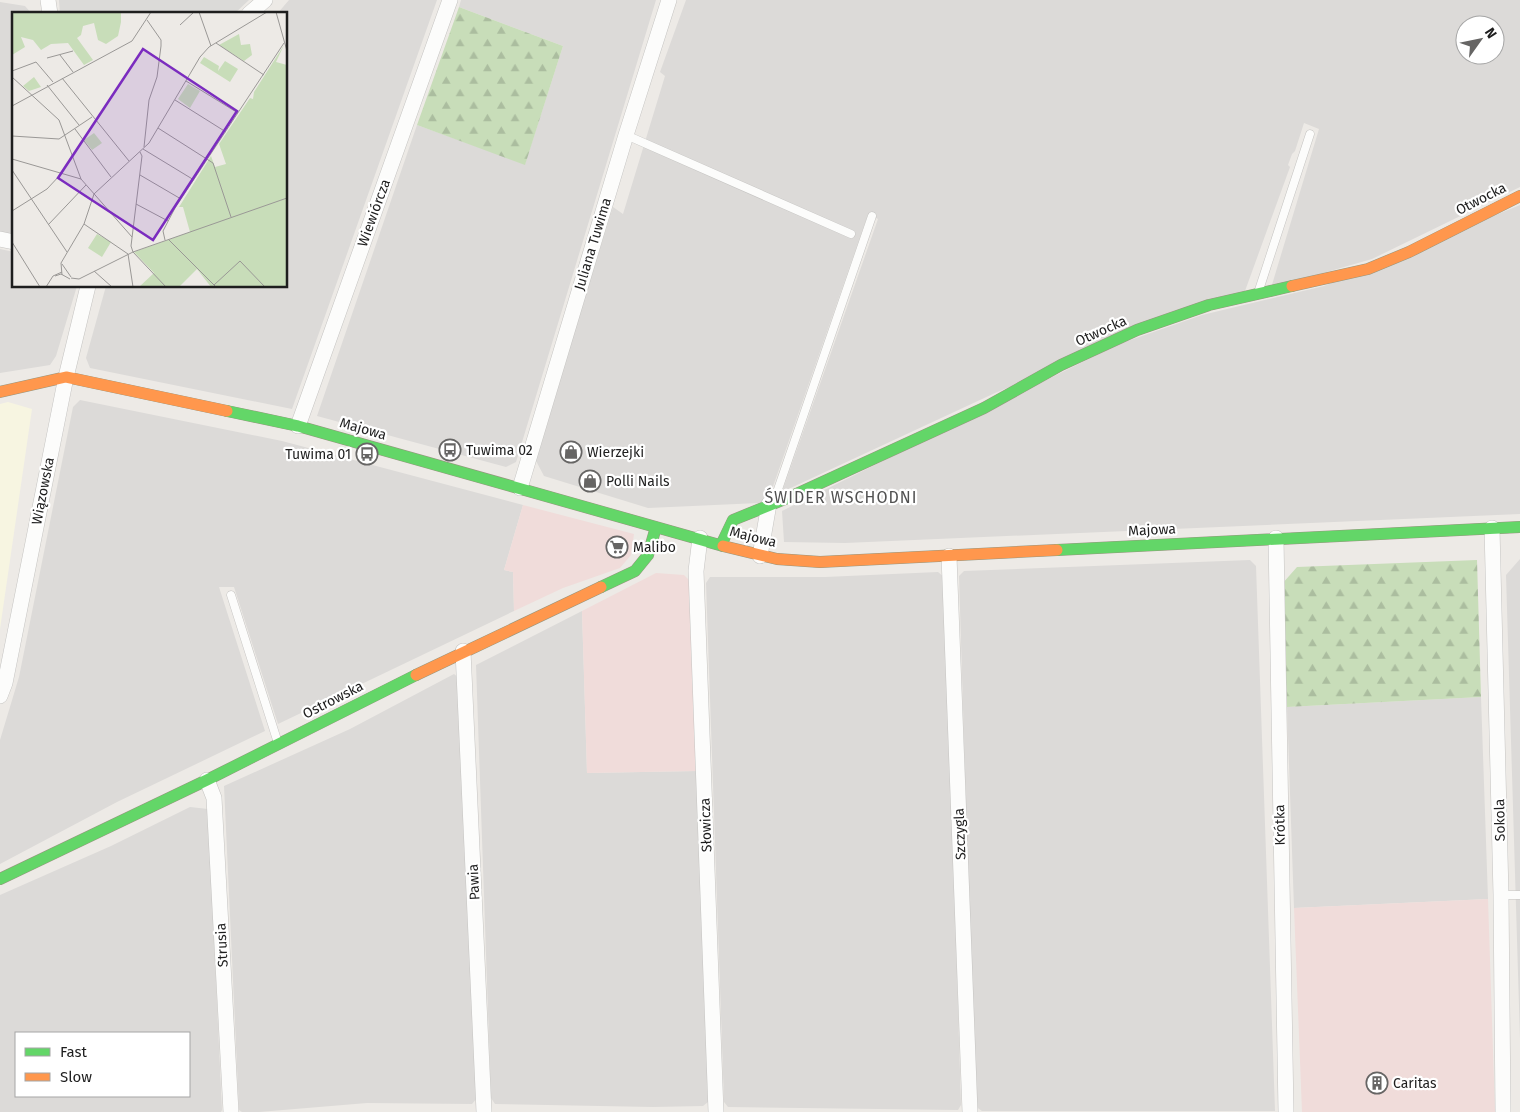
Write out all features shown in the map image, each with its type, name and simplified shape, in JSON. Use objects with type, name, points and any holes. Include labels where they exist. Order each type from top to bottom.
[{"type":"street","points":[[252,12],[265,0]]},
{"type":"street","name":"Wiewiórcza","points":[[298,426],[450,0]]},
{"type":"street","name":"Juliana Tuwima","points":[[520,488],[626,135],[669,0]]},
{"type":"street","name":"Otwocka","points":[[721,545],[732,520],[790,497],[984,408],[1061,365],[1137,330],[1210,305],[1368,269],[1409,252],[1520,196]]},
{"type":"street","name":"Wiązowska","points":[[0,696],[5,683],[66,377],[88,288]]},
{"type":"street","name":"Majowa","points":[[0,392],[66,377],[298,426],[760,556],[777,559],[820,562],[1520,527]]},
{"type":"street","points":[[760,556],[771,503]]},
{"type":"street","name":"Ostrowska","points":[[0,878],[208,780],[463,651],[636,571],[648,555],[656,527]]},
{"type":"street","name":"Sokola","points":[[1492,528],[1501,895],[1503,1112]]},
{"type":"street","name":"Słowicza","points":[[700,538],[696,571],[716,1112]]},
{"type":"street","name":"Krótka","points":[[1276,538],[1286,1112]]},
{"type":"street","name":"Szczygla","points":[[949,556],[970,1112]]},
{"type":"street","name":"Pawia","points":[[463,651],[484,1112]]},
{"type":"street","name":"Strusia","points":[[208,780],[214,798],[231,1112]]},
{"type":"lane","points":[[1258,295],[1310,134]]},
{"type":"lane","points":[[626,135],[851,234]]},
{"type":"lane","points":[[771,503],[872,216]]},
{"type":"lane","points":[[231,595],[278,744]]},
{"type":"lane","points":[[1501,895],[1520,895]]},
{"type":"shaded area","points":[[59,0],[249,0],[236,12],[60,12]]},
{"type":"shaded area","points":[[289,0],[437,0],[292,409],[90,368],[86,358],[105,288],[288,288],[288,12],[279,12]]},
{"type":"shaded area","points":[[461,0],[656,0],[516,462],[506,467],[317,416],[417,125],[525,164],[563,46],[459,7]]},
{"type":"shaded area","points":[[686,0],[1520,0],[1520,187],[1372,259],[1271,288],[1319,129],[1304,123],[1245,291],[995,393],[782,492],[878,219],[868,214],[769,498],[759,503],[648,508],[544,476],[535,459],[613,207],[623,214],[665,76],[660,72]]},
{"type":"shaded area","points":[[0,2],[25,6],[30,12],[12,12],[12,236],[0,234]]},
{"type":"shaded area","points":[[1520,205],[1520,514],[845,543],[784,542],[782,511],[1119,344],[1202,315],[1324,286]]},
{"type":"shaded area","points":[[0,249],[12,252],[12,288],[76,288],[56,356],[50,365],[0,373]]},
{"type":"shaded area","points":[[80,400],[282,441],[523,505],[504,570],[513,572],[514,611],[278,724],[234,587],[219,587],[265,731],[117,802],[0,864],[0,740],[19,677],[73,407]]},
{"type":"shaded area","points":[[8,402],[32,409],[0,629],[0,404]]},
{"type":"shaded area","points":[[523,505],[634,534],[631,555],[620,568],[563,588],[514,611],[513,572],[504,570]]},
{"type":"shaded area","points":[[1520,559],[1520,1039],[1506,575]]},
{"type":"shaded area","points":[[1250,560],[1256,566],[1275,1111],[982,1111],[975,1106],[959,576],[964,571]]},
{"type":"shaded area","points":[[938,572],[945,578],[961,1105],[958,1110],[728,1107],[724,1102],[706,583],[710,577],[825,577]]},
{"type":"shaded area","points":[[656,573],[684,575],[690,581],[697,771],[587,773],[582,611]]},
{"type":"shaded area","points":[[582,611],[587,773],[697,771],[708,1102],[703,1106],[495,1104],[491,1098],[476,665]]},
{"type":"shaded area","points":[[454,674],[459,678],[477,1098],[472,1104],[367,1103],[242,1112],[239,1110],[224,786],[350,729]]},
{"type":"shaded area","points":[[1481,697],[1488,899],[1294,908],[1287,707]]},
{"type":"shaded area","points":[[190,807],[208,809],[221,1112],[0,1112],[0,895],[111,846]]},
{"type":"shaded area","points":[[1488,899],[1495,1112],[1302,1112],[1294,908]]},
{"type":"green space","points":[[459,7],[563,46],[525,165],[417,125]]},
{"type":"green space","points":[[1477,560],[1481,697],[1287,707],[1282,584],[1297,567]]},
{"type":"traffic: fast","points":[[721,545],[733,520],[790,497],[984,408],[1061,365],[1137,330],[1209,305],[1292,286]]},
{"type":"traffic: fast","points":[[227,411],[298,426],[723,546]]},
{"type":"traffic: fast","points":[[601,587],[635,571],[648,555],[656,527]]},
{"type":"traffic: fast","points":[[1057,550],[1520,527]]},
{"type":"traffic: fast","points":[[0,879],[207,780],[416,675]]},
{"type":"traffic: slow","points":[[1292,286],[1368,269],[1409,252],[1520,196]]},
{"type":"traffic: slow","points":[[0,392],[66,377],[227,411]]},
{"type":"traffic: slow","points":[[723,546],[777,559],[820,562],[1057,550]]},
{"type":"traffic: slow","points":[[416,675],[601,587]]},
{"type":"place","name":"Tuwima 02","points":[[450,450]]},
{"type":"place","name":"Wierzejki","points":[[571,452]]},
{"type":"place","name":"Tuwima 01","points":[[367,454]]},
{"type":"place","name":"Polli Nails","points":[[590,481]]},
{"type":"place","name":"Malibo","points":[[617,547]]},
{"type":"place","name":"Caritas","points":[[1377,1083]]},
{"type":"district","name":"ŚWIDER WSCHODNI","points":[[841,497]]}]
